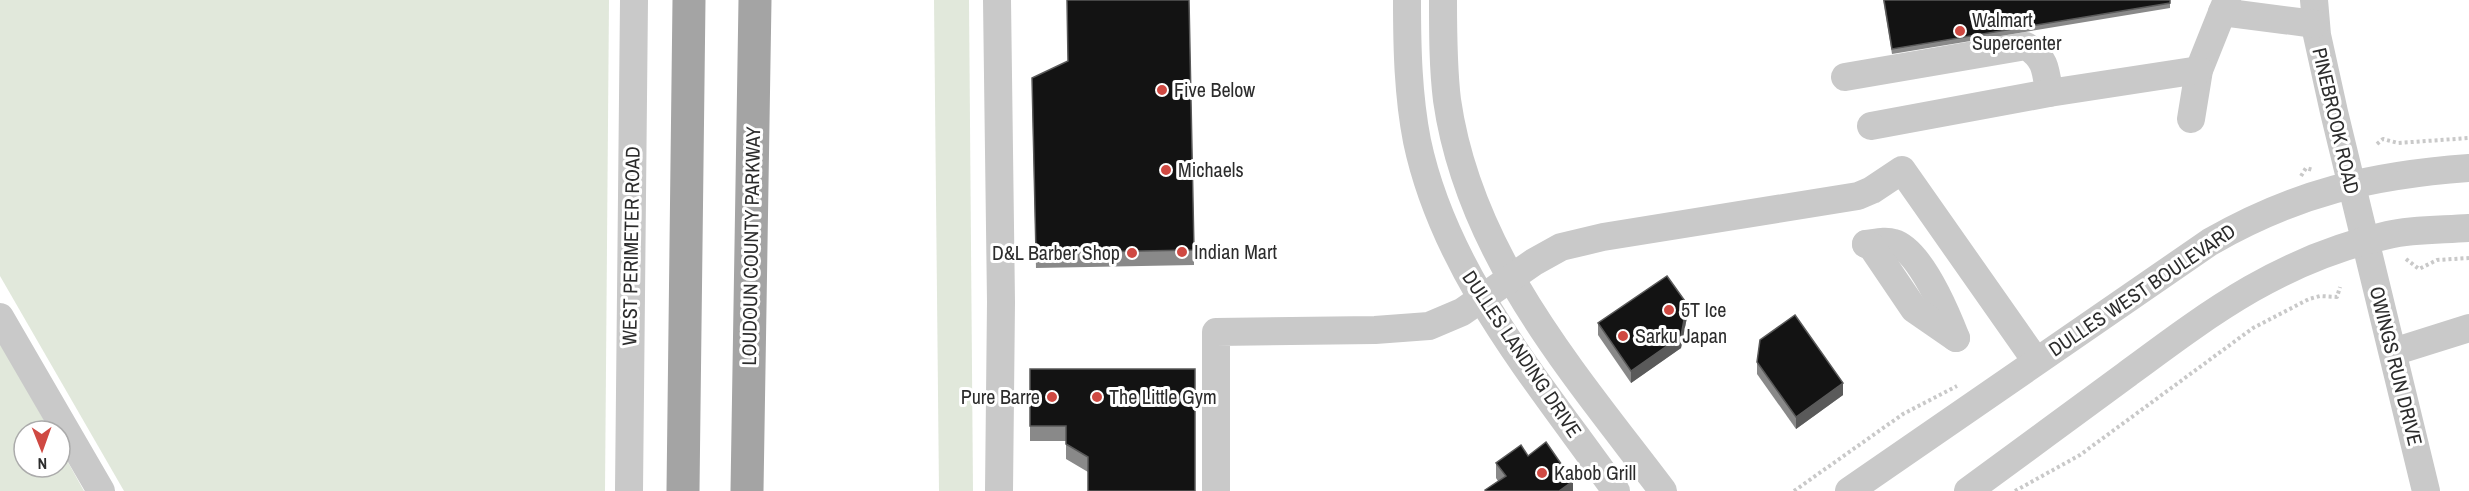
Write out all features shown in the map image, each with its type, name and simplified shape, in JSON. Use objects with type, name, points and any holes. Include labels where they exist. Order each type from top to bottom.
[{"type":"main road","points":[[683,491],[689,0]]},
{"type":"main road","name":"LOUDOUN COUNTY PARKWAY","points":[[747,491],[755,0]]},
{"type":"street","name":"WEST PERIMETER ROAD","points":[[629,491],[634,0]]},
{"type":"street","points":[[997,0],[1001,302],[999,491]]},
{"type":"street","name":"DULLES LANDING DRIVE","points":[[1407,0],[1409,71],[1417,142],[1437,206],[1461,264],[1482,300],[1616,491]]},
{"type":"street","name":"DULLES LANDING DRIVE","points":[[1443,0],[1443,55],[1454,133],[1465,178],[1509,279],[1549,340],[1663,491]]},
{"type":"street","points":[[2191,119],[2199,70],[2224,6],[2314,12]]},
{"type":"street","name":"PINEBROOK ROAD","points":[[2314,12],[2364,242]]},
{"type":"street","points":[[1845,77],[2026,46],[2039,54],[2046,73],[2049,93]]},
{"type":"street","points":[[1871,126],[2049,93],[2199,70]]},
{"type":"street","name":"DULLES WEST BOULEVARD","points":[[1849,491],[2036,360],[2210,242],[2239,225],[2280,207],[2392,174],[2469,168]]},
{"type":"street","points":[[1216,491],[1216,332],[1414,329],[1442,322],[1482,300],[1546,255],[1578,242],[1858,196],[1872,190],[1902,170],[2036,360]]},
{"type":"street","points":[[1968,491],[2240,294],[2295,266],[2364,242],[2412,231],[2469,228]]},
{"type":"street","name":"OWINGS RUN DRIVE","points":[[2364,242],[2426,491]]},
{"type":"street","points":[[1870,244],[1895,243],[1905,249],[1938,294],[1956,338]]},
{"type":"street","points":[[0,317],[101,491]]},
{"type":"street","points":[[2393,352],[2469,328]]},
{"type":"path","points":[[2377,144],[2383,139],[2398,143],[2469,138]]},
{"type":"path","points":[[2406,259],[2419,269],[2437,260],[2469,258]]},
{"type":"path","points":[[2015,491],[2080,455],[2253,328],[2309,299],[2320,296],[2337,297],[2340,287]]},
{"type":"path","points":[[1794,491],[1903,414],[1964,382]]},
{"type":"shaded area","points":[[0,0],[609,0],[605,491],[124,491],[0,276]]},
{"type":"shaded area","points":[[934,0],[969,0],[973,491],[939,491]]},
{"type":"shaded area","points":[[0,342],[43,419],[12,419],[12,479],[72,479],[72,470],[84,491],[0,491]]},
{"type":"building","points":[[1067,0],[1189,0],[1194,250],[1036,253],[1032,78],[1068,61]]},
{"type":"building","name":"Walmart Supercenter","points":[[1884,0],[2170,0],[2170,3],[1892,49]]},
{"type":"building","points":[[1667,276],[1687,304],[1681,336],[1631,371],[1598,323]]},
{"type":"building","points":[[1795,315],[1843,383],[1796,417],[1757,362],[1760,340]]},
{"type":"building","points":[[1030,369],[1195,369],[1195,491],[1088,491],[1088,457],[1066,444],[1066,426],[1030,426]]},
{"type":"building","points":[[1546,442],[1573,481],[1559,491],[1485,490],[1506,476],[1496,463],[1521,445],[1528,456]]},
{"type":"place","name":"Walmart Supercenter","points":[[1960,31]]},
{"type":"place","name":"Five Below","points":[[1162,90]]},
{"type":"place","name":"Michaels","points":[[1166,170]]},
{"type":"place","name":"Indian Mart","points":[[1182,252]]},
{"type":"place","name":"D&L Barber Shop","points":[[1132,253]]},
{"type":"place","name":"5T Ice","points":[[1669,310]]},
{"type":"place","name":"Sarku Japan","points":[[1623,336]]},
{"type":"place","name":"Pure Barre","points":[[1052,397]]},
{"type":"place","name":"The Little Gym","points":[[1097,397]]},
{"type":"place","name":"Kabob Grill","points":[[1542,473]]}]
